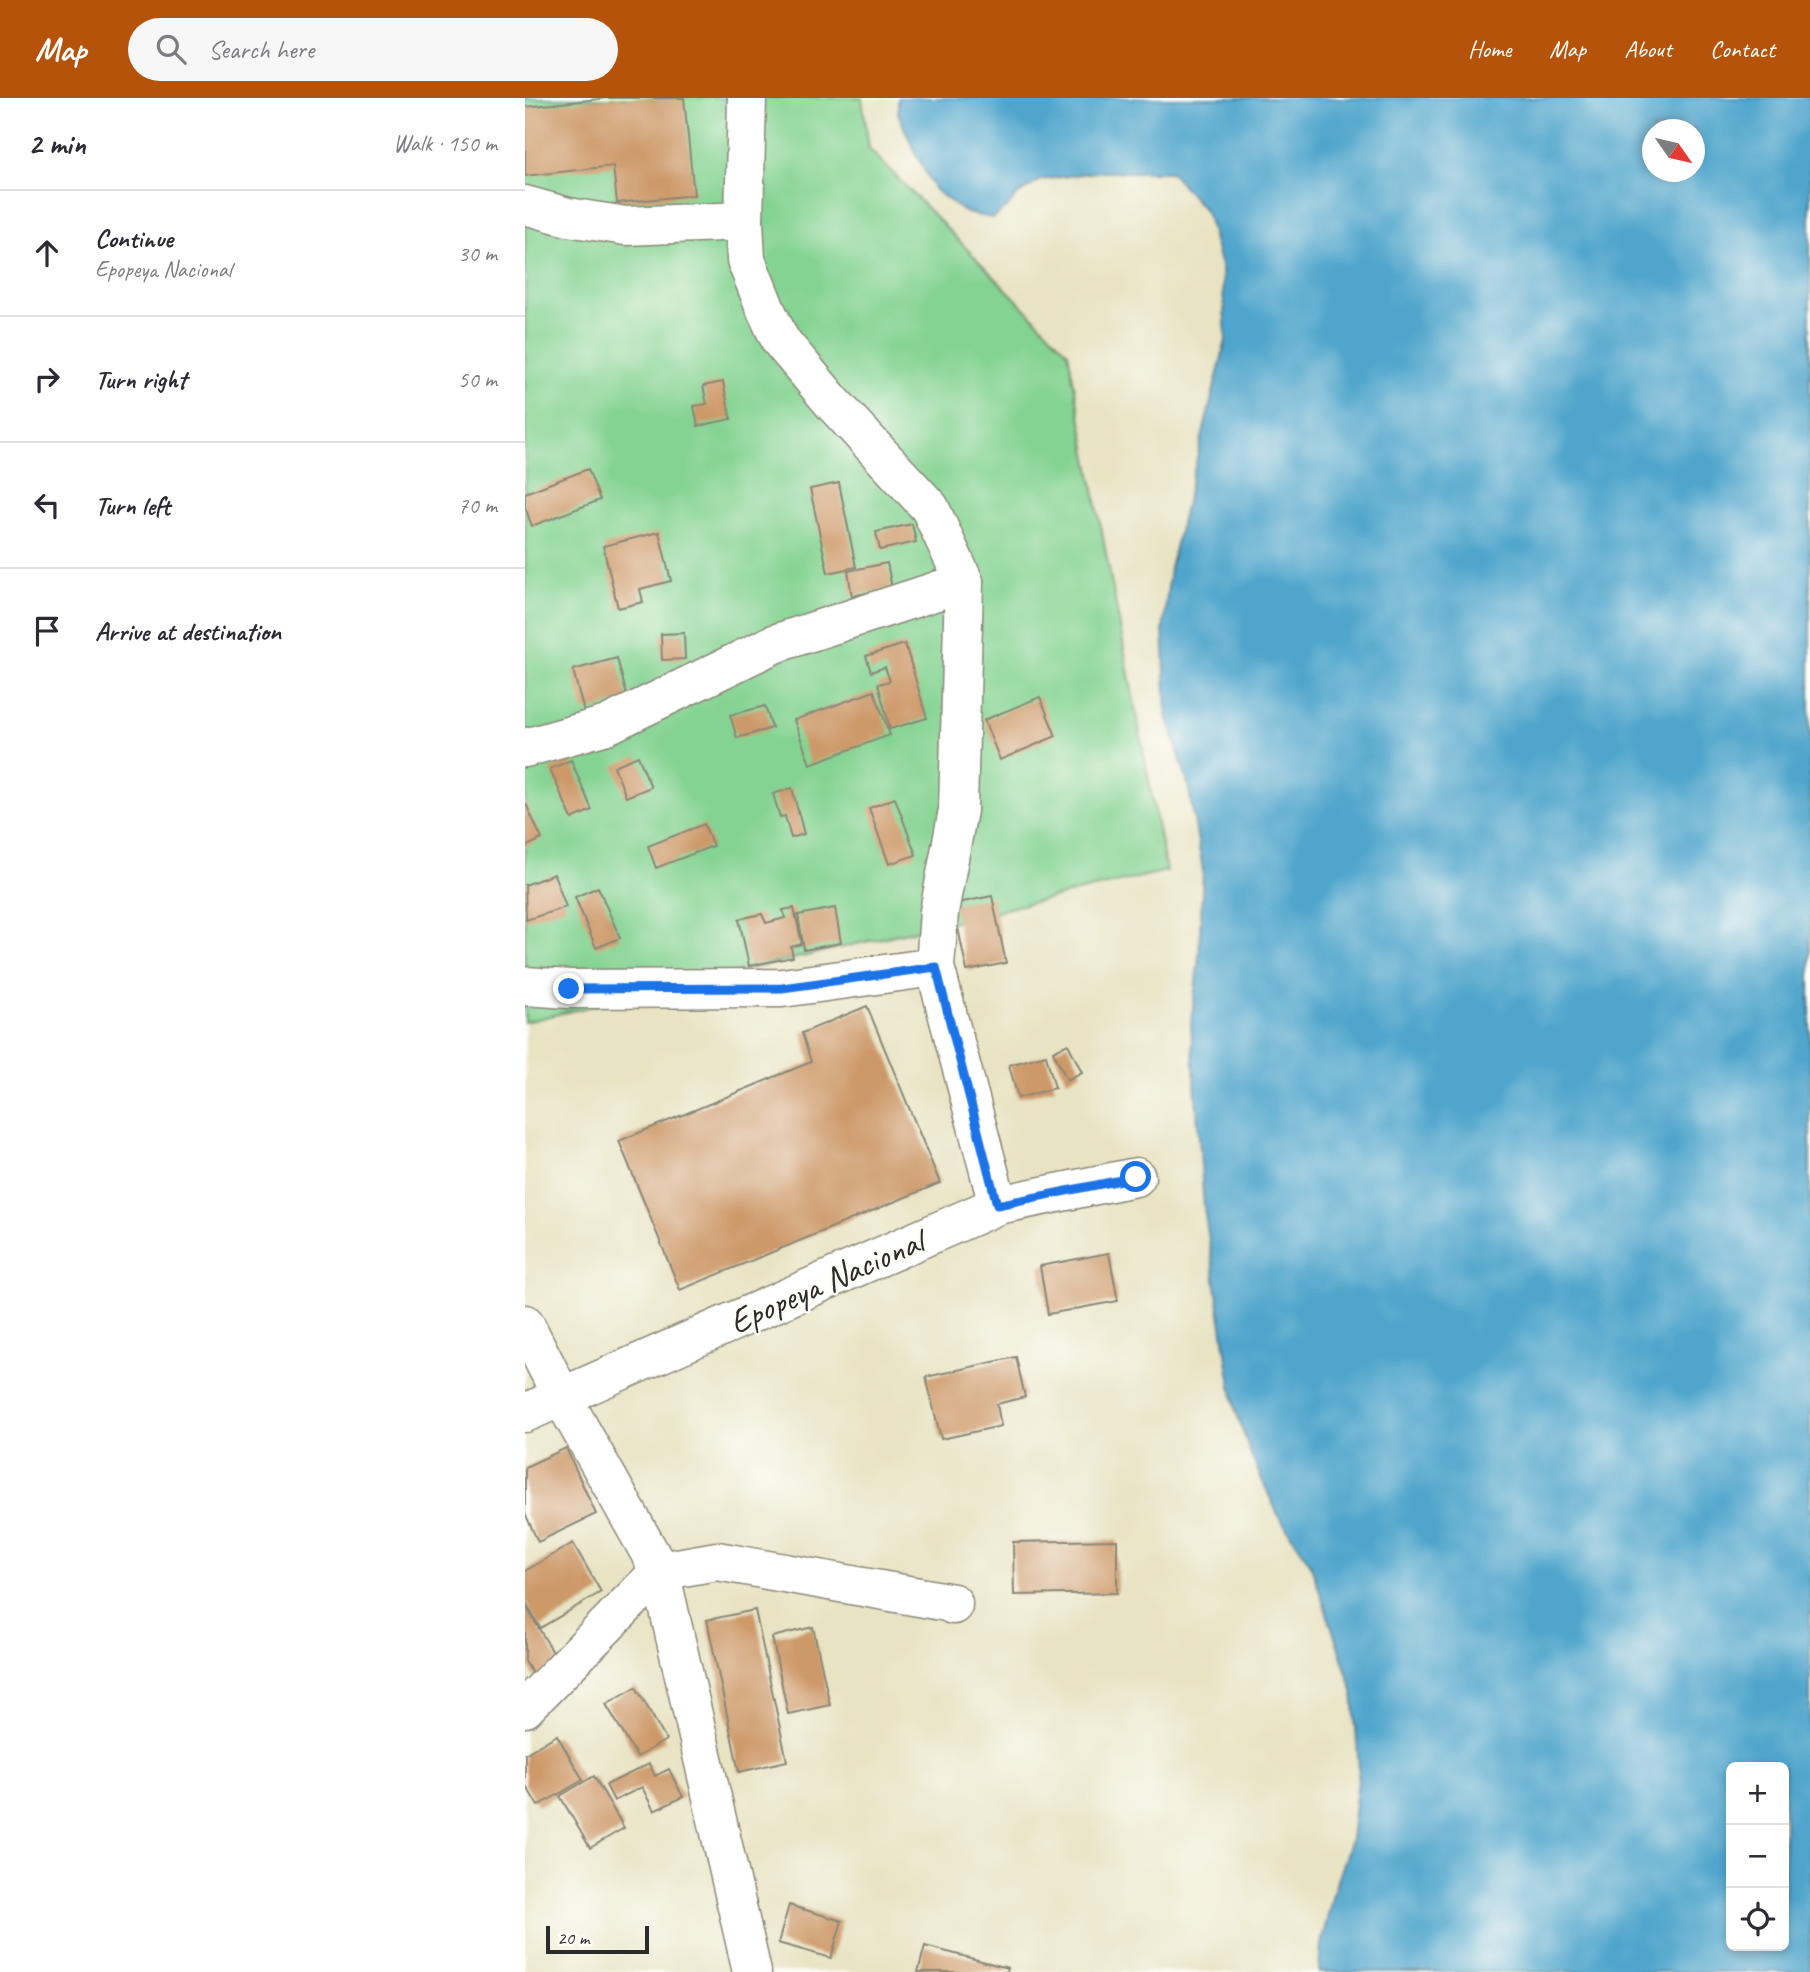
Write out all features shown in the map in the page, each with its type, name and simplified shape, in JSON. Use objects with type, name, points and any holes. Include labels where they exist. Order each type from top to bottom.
[{"type":"street","points":[[747,98],[744,221],[746,260],[780,340],[832,402],[930,508],[964,582],[958,810],[939,912],[936,967],[997,1205]]},
{"type":"street","points":[[525,205],[568,217],[625,226],[744,221]]},
{"type":"street","points":[[525,748],[607,725],[774,644],[964,582]]},
{"type":"street","points":[[525,986],[569,989],[782,988],[936,967]]},
{"type":"street","name":"Epopeya Nacional","points":[[525,1413],[997,1205],[1136,1177]]},
{"type":"street","points":[[525,1324],[562,1397],[660,1571],[752,1972]]},
{"type":"street","points":[[525,1708],[660,1571],[717,1561],[953,1605]]},
{"type":"green space","points":[[525,98],[862,98],[869,149],[1068,352],[1166,871],[525,1022]]},
{"type":"water","points":[[898,98],[1810,98],[1810,1972],[1319,1972],[1321,1944],[1334,1890],[1351,1839],[1359,1769],[1353,1691],[1310,1563],[1279,1517],[1252,1458],[1234,1405],[1204,1208],[1191,1026],[1199,956],[1203,871],[1188,784],[1167,715],[1163,630],[1170,568],[1226,340],[1222,270],[1206,212],[1171,172],[1096,172],[1041,180],[1016,196],[1007,208],[992,218],[966,213],[935,190],[898,113]]},
{"type":"building","points":[[608,98],[684,98],[694,195],[617,203],[613,166],[525,176],[525,107]]},
{"type":"building","points":[[723,382],[731,419],[698,426],[694,406],[707,404],[703,386]]},
{"type":"building","points":[[588,469],[600,500],[532,526],[525,507],[525,493]]},
{"type":"building","points":[[839,483],[856,567],[828,573],[810,489]]},
{"type":"building","points":[[912,524],[916,542],[880,550],[876,532]]},
{"type":"building","points":[[659,532],[671,581],[640,589],[643,602],[618,608],[603,546]]},
{"type":"building","points":[[887,563],[892,588],[852,596],[848,571]]},
{"type":"building","points":[[684,633],[685,659],[662,660],[661,634]]},
{"type":"building","points":[[905,644],[927,718],[890,729],[878,684],[890,681],[885,667],[871,672],[866,656]]},
{"type":"building","points":[[617,658],[628,700],[584,712],[573,670]]},
{"type":"building","points":[[874,691],[890,735],[810,764],[794,720]]},
{"type":"building","points":[[1040,697],[1056,736],[1000,760],[984,720]]},
{"type":"building","points":[[765,706],[772,728],[737,738],[730,715]]},
{"type":"building","points":[[638,756],[651,787],[626,797],[614,766]]},
{"type":"building","points":[[571,760],[592,810],[572,819],[550,769]]},
{"type":"building","points":[[792,788],[804,834],[791,838],[785,816],[780,817],[773,794]]},
{"type":"building","points":[[895,798],[916,855],[889,864],[869,808]]},
{"type":"building","points":[[525,802],[542,839],[525,847]]},
{"type":"building","points":[[704,824],[713,846],[656,868],[648,846]]},
{"type":"building","points":[[554,874],[566,907],[526,920],[525,885]]},
{"type":"building","points":[[598,887],[620,938],[596,948],[575,897]]},
{"type":"building","points":[[992,896],[1006,963],[967,971],[953,904]]},
{"type":"building","points":[[794,908],[802,944],[791,947],[793,957],[749,966],[739,919],[762,914],[766,923],[785,918],[783,910]]},
{"type":"building","points":[[835,908],[841,943],[804,950],[798,915]]},
{"type":"building","points":[[867,1006],[940,1183],[680,1290],[619,1141],[811,1062],[802,1033]]},
{"type":"building","points":[[1068,1044],[1082,1072],[1067,1080],[1053,1051]]},
{"type":"building","points":[[1046,1055],[1055,1088],[1018,1098],[1009,1065]]},
{"type":"building","points":[[1109,1253],[1118,1301],[1048,1314],[1040,1266]]},
{"type":"building","points":[[1016,1357],[1025,1397],[997,1404],[1001,1426],[941,1439],[926,1377]]},
{"type":"building","points":[[566,1448],[596,1514],[538,1542],[525,1513],[525,1467]]},
{"type":"building","points":[[1117,1540],[1117,1593],[1014,1595],[1013,1542]]},
{"type":"building","points":[[573,1543],[601,1592],[540,1628],[525,1601],[525,1571]]},
{"type":"building","points":[[525,1605],[561,1666],[536,1680],[525,1661]]},
{"type":"building","points":[[755,1610],[787,1761],[739,1772],[707,1620]]},
{"type":"building","points":[[813,1627],[830,1705],[788,1714],[772,1637]]},
{"type":"building","points":[[636,1687],[666,1740],[637,1757],[606,1704]]},
{"type":"building","points":[[557,1735],[583,1780],[538,1806],[525,1784],[525,1754]]},
{"type":"building","points":[[649,1764],[655,1776],[669,1769],[683,1797],[654,1811],[642,1787],[614,1801],[606,1785]]},
{"type":"building","points":[[594,1776],[624,1828],[590,1848],[560,1796]]},
{"type":"building","points":[[789,1905],[842,1921],[831,1958],[778,1943]]},
{"type":"building","points":[[925,1946],[1008,1968],[1007,1972],[918,1972]]},
{"type":"route","points":[[569,989],[782,988],[936,967],[997,1205],[1136,1177]]}]
